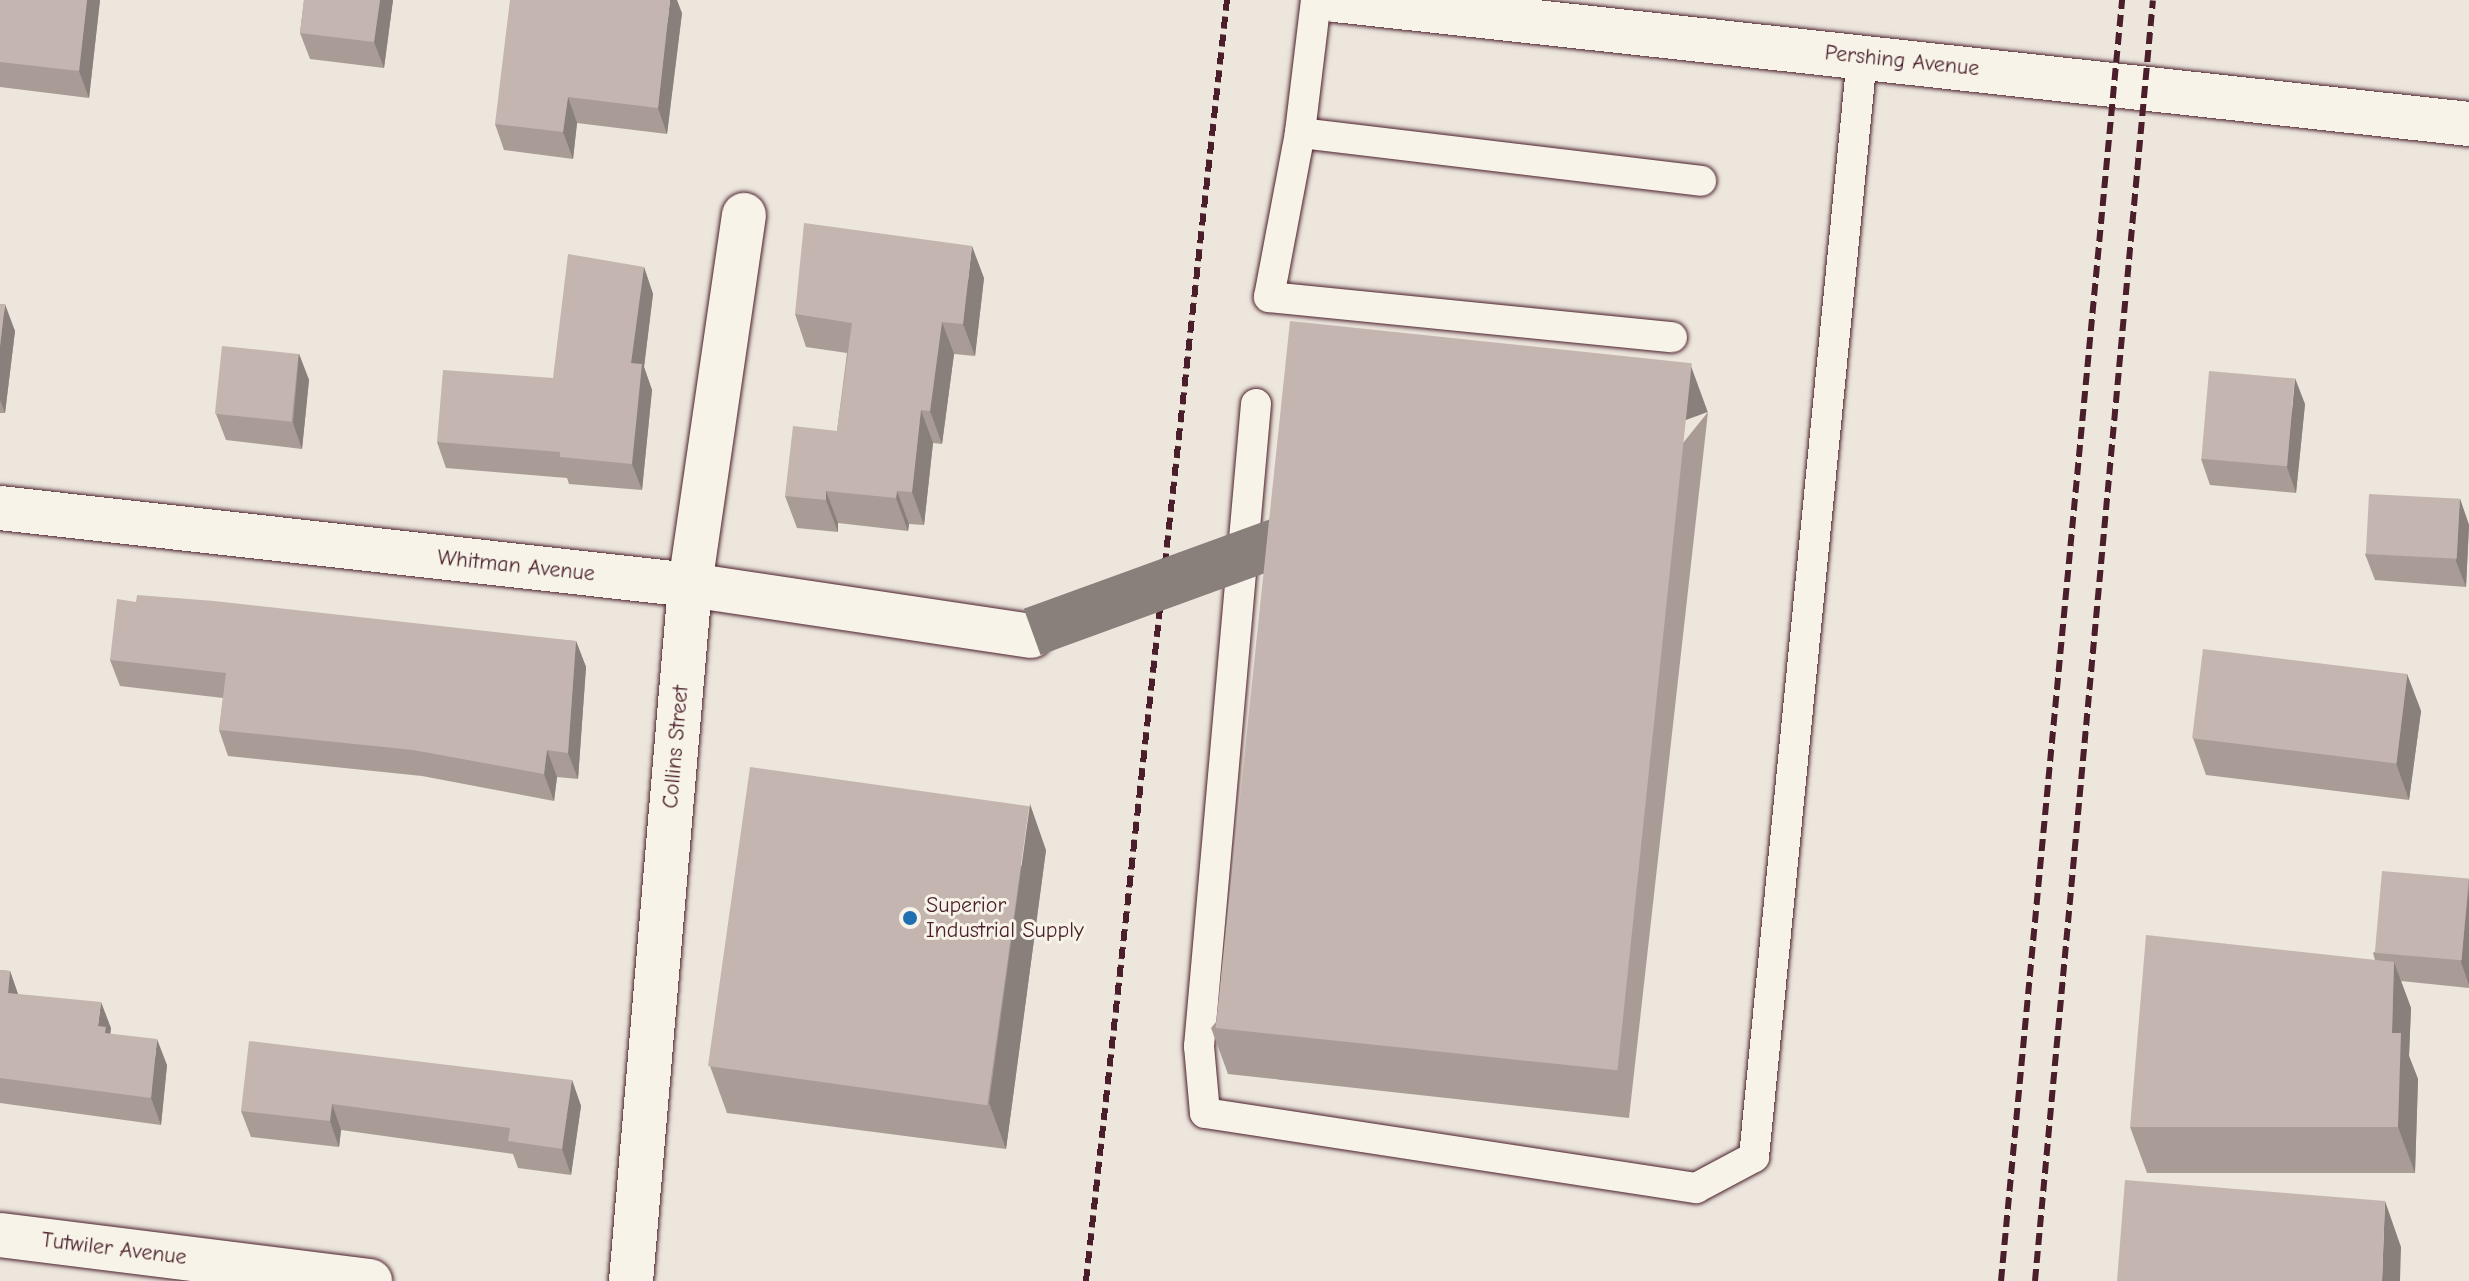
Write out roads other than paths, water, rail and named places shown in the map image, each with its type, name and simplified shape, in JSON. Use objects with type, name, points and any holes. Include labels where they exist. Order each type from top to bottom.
[{"type":"street","name":"Pershing Avenue","points":[[1335,0],[2469,124]]},
{"type":"street","name":"Collins Street","points":[[631,1281],[690,585],[744,215]]},
{"type":"street","name":"Whitman Avenue","points":[[0,508],[690,585],[1031,636]]},
{"type":"street","name":"Tutwiler Avenue","points":[[0,1235],[370,1281]]},
{"type":"lane","points":[[1316,0],[1300,133],[1269,297],[1672,337]]},
{"type":"lane","points":[[1256,404],[1199,1046],[1205,1113],[1696,1188],[1754,1157],[1862,57]]},
{"type":"lane","points":[[1300,133],[1701,181]]},
{"type":"railway","points":[[1086,1281],[1227,0]]},
{"type":"railway","points":[[2001,1281],[2122,0]]},
{"type":"railway","points":[[2035,1281],[2153,0]]},
{"type":"place","name":"Superior Industrial Supply","points":[[910,918]]}]
